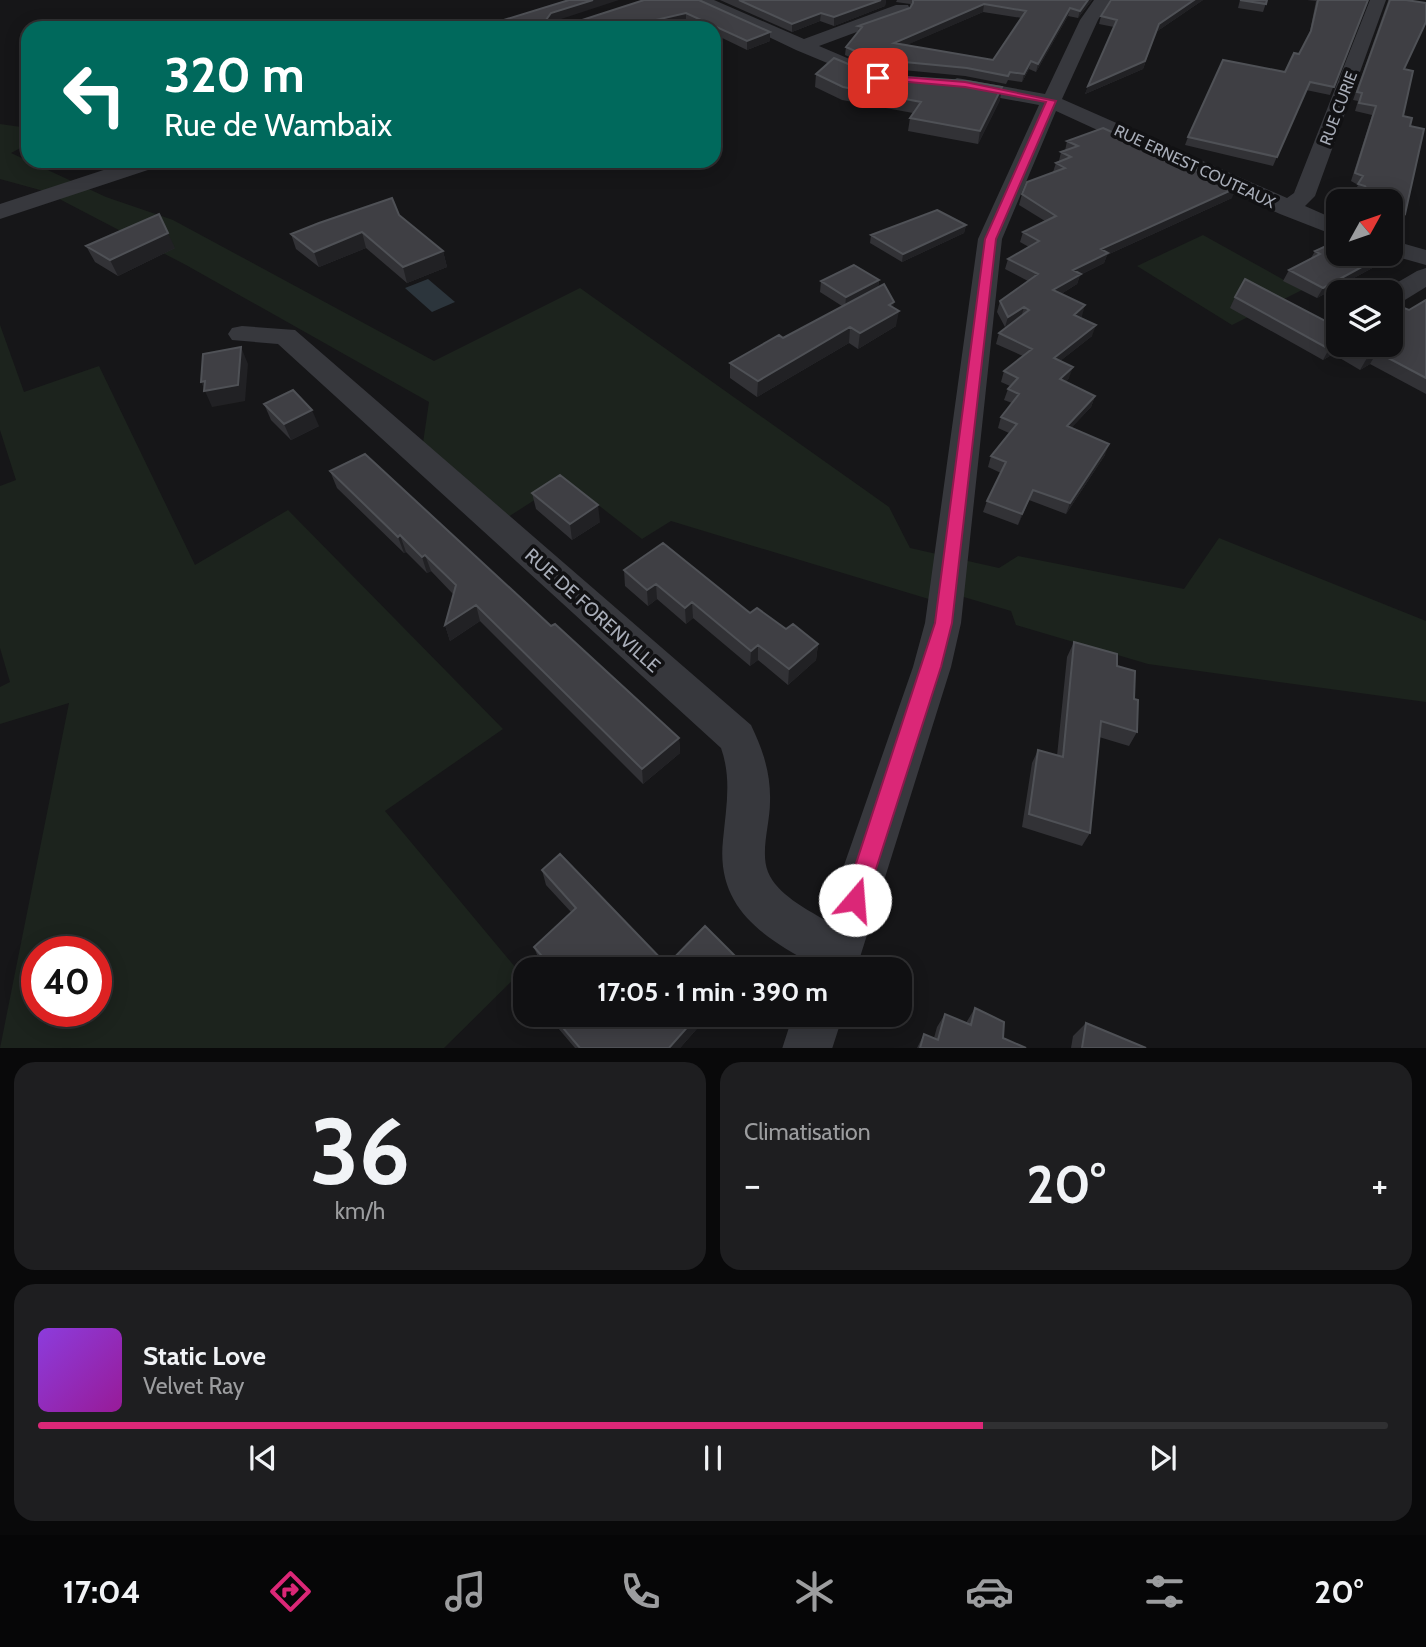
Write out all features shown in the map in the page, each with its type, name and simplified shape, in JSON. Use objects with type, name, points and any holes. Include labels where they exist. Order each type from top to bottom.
[{"type":"street","points":[[700,0],[866,75],[890,80]]},
{"type":"street","points":[[836,957],[932,667],[943,623],[990,239],[1051,101],[1089,20],[1102,0]]},
{"type":"street","name":"RUE CURIE","points":[[1288,209],[1304,196],[1378,0]]},
{"type":"street","points":[[802,46],[902,9]]},
{"type":"street","name":"RUE ERNEST COUTEAUX","points":[[938,82],[1051,101],[1326,225]]},
{"type":"street","points":[[0,212],[131,168]]},
{"type":"street","points":[[1404,251],[1426,258]]},
{"type":"street","points":[[1403,290],[1426,276]]},
{"type":"street","name":"RUE DE FORENVILLE","points":[[242,334],[285,336],[737,737],[747,763],[750,783],[745,856],[746,873],[752,888],[773,913],[831,957]]},
{"type":"street","points":[[807,1048],[814,1027]]},
{"type":"shaded area","points":[[0,124],[21,127],[21,148],[11,153],[21,158],[21,168],[43,168],[106,197],[173,220],[434,361],[580,288],[889,507],[910,548],[999,568],[1018,556],[1184,589],[1219,538],[1426,621],[1426,702],[1148,664],[1016,625],[1011,611],[930,587],[932,600],[671,521],[642,539],[566,480],[508,517],[423,443],[429,402],[186,265],[44,191],[0,179]]},
{"type":"shaded area","points":[[1203,235],[1302,290],[1232,325],[1137,266]]},
{"type":"shaded area","points":[[428,279],[455,302],[432,312],[405,288]]},
{"type":"shaded area","points":[[0,325],[24,392],[99,366],[195,565],[288,510],[503,729],[385,811],[513,965],[513,980],[444,1048],[0,1048],[21,943],[21,1027],[112,1027],[112,936],[22,936],[69,703],[0,724],[0,687],[10,682],[0,648],[0,486],[16,480],[0,430]]},
{"type":"building","points":[[569,0],[593,0],[551,13],[548,21],[501,21]]},
{"type":"building","points":[[644,0],[699,0],[770,32],[747,41],[721,29],[721,21],[703,21],[686,13],[651,21],[579,21]]},
{"type":"building","points":[[739,0],[881,0],[834,17],[821,13],[792,24]]},
{"type":"building","points":[[913,0],[1088,0],[1080,11],[1070,8],[1038,64],[1031,61],[1024,74],[1010,72],[1008,76],[967,68],[873,59],[846,47],[862,27],[858,26],[910,8]],"holes":[[[984,4],[1026,11],[993,60],[894,43]]]},
{"type":"building","points":[[1111,0],[1194,0],[1159,24],[1145,61],[1088,86],[1117,20],[1101,16]]},
{"type":"building","points":[[1240,0],[1267,0],[1266,4]]},
{"type":"building","points":[[1318,0],[1368,0],[1334,87],[1310,82],[1277,157],[1188,137],[1223,60],[1285,72],[1294,53],[1299,54],[1311,31]]},
{"type":"building","points":[[1390,0],[1426,3],[1426,22],[1404,69],[1413,71],[1403,116],[1412,118],[1410,126],[1424,129],[1405,214],[1404,189],[1367,189],[1358,184],[1363,176],[1355,173],[1376,106],[1359,103],[1362,93],[1357,92]]},
{"type":"building","points":[[834,58],[860,69],[891,76],[967,81],[1002,87],[980,131],[910,118],[921,102],[843,87],[816,74]]},
{"type":"building","points":[[1103,128],[1236,188],[1101,249],[1108,253],[1073,270],[1081,274],[1053,290],[1085,305],[1074,315],[1096,325],[1054,358],[1073,367],[1060,379],[1095,396],[1067,426],[1109,444],[1070,503],[1033,490],[1022,514],[987,501],[1006,462],[991,456],[1017,424],[1001,417],[1019,394],[1008,389],[1018,378],[1004,371],[1032,349],[999,333],[1029,310],[1024,307],[1008,317],[1000,301],[1038,274],[1008,259],[1039,241],[1023,232],[1056,216],[1022,194],[1027,182],[1065,168],[1056,163],[1071,157],[1061,152],[1078,146],[1067,141]]},
{"type":"building","points":[[392,198],[399,215],[443,251],[403,267],[362,232],[314,252],[291,234],[319,223]]},
{"type":"building","points":[[937,210],[966,225],[903,254],[871,235]]},
{"type":"building","points":[[159,214],[168,233],[110,260],[86,246]]},
{"type":"building","points":[[1326,246],[1326,266],[1364,266],[1338,280],[1326,280],[1326,286],[1323,288],[1289,270],[1320,254],[1315,251]]},
{"type":"building","points":[[854,265],[879,280],[846,297],[821,281]]},
{"type":"building","points":[[1245,279],[1326,321],[1326,347],[1235,297]]},
{"type":"building","points":[[884,284],[894,302],[889,305],[899,311],[860,333],[850,327],[758,381],[730,363],[779,335],[783,338]]},
{"type":"building","points":[[1426,300],[1426,378],[1386,357],[1403,357],[1403,308],[1409,310]]},
{"type":"building","points":[[241,347],[238,385],[204,391],[205,381],[201,382],[203,354]]},
{"type":"building","points":[[293,390],[312,410],[284,424],[264,404]]},
{"type":"building","points":[[365,454],[551,626],[555,624],[679,738],[642,769],[476,605],[445,625],[456,585],[425,555],[422,557],[400,535],[398,537],[330,471]]},
{"type":"building","points":[[560,475],[598,505],[570,524],[532,493]]},
{"type":"building","points":[[663,543],[750,613],[757,608],[786,629],[793,624],[818,644],[789,669],[758,645],[751,651],[692,602],[685,608],[656,584],[647,590],[624,570]]},
{"type":"building","points":[[1074,642],[1117,654],[1117,666],[1135,671],[1134,699],[1138,700],[1137,732],[1101,721],[1090,833],[1029,814],[1038,750],[1063,757]]},
{"type":"building","points":[[560,854],[659,957],[543,957],[534,947],[576,908],[542,870]]},
{"type":"building","points":[[705,926],[736,957],[675,957]]},
{"type":"building","points":[[975,1008],[1004,1022],[1003,1038],[1026,1048],[920,1048],[924,1034],[938,1040],[945,1014],[971,1025]]},
{"type":"building","points":[[1086,1023],[1146,1048],[1082,1048]]},
{"type":"building","points":[[562,1027],[687,1027],[669,1048],[580,1048]]},
{"type":"route","points":[[855,900],[932,667],[943,623],[990,239],[1051,101],[965,85],[878,78]]}]
